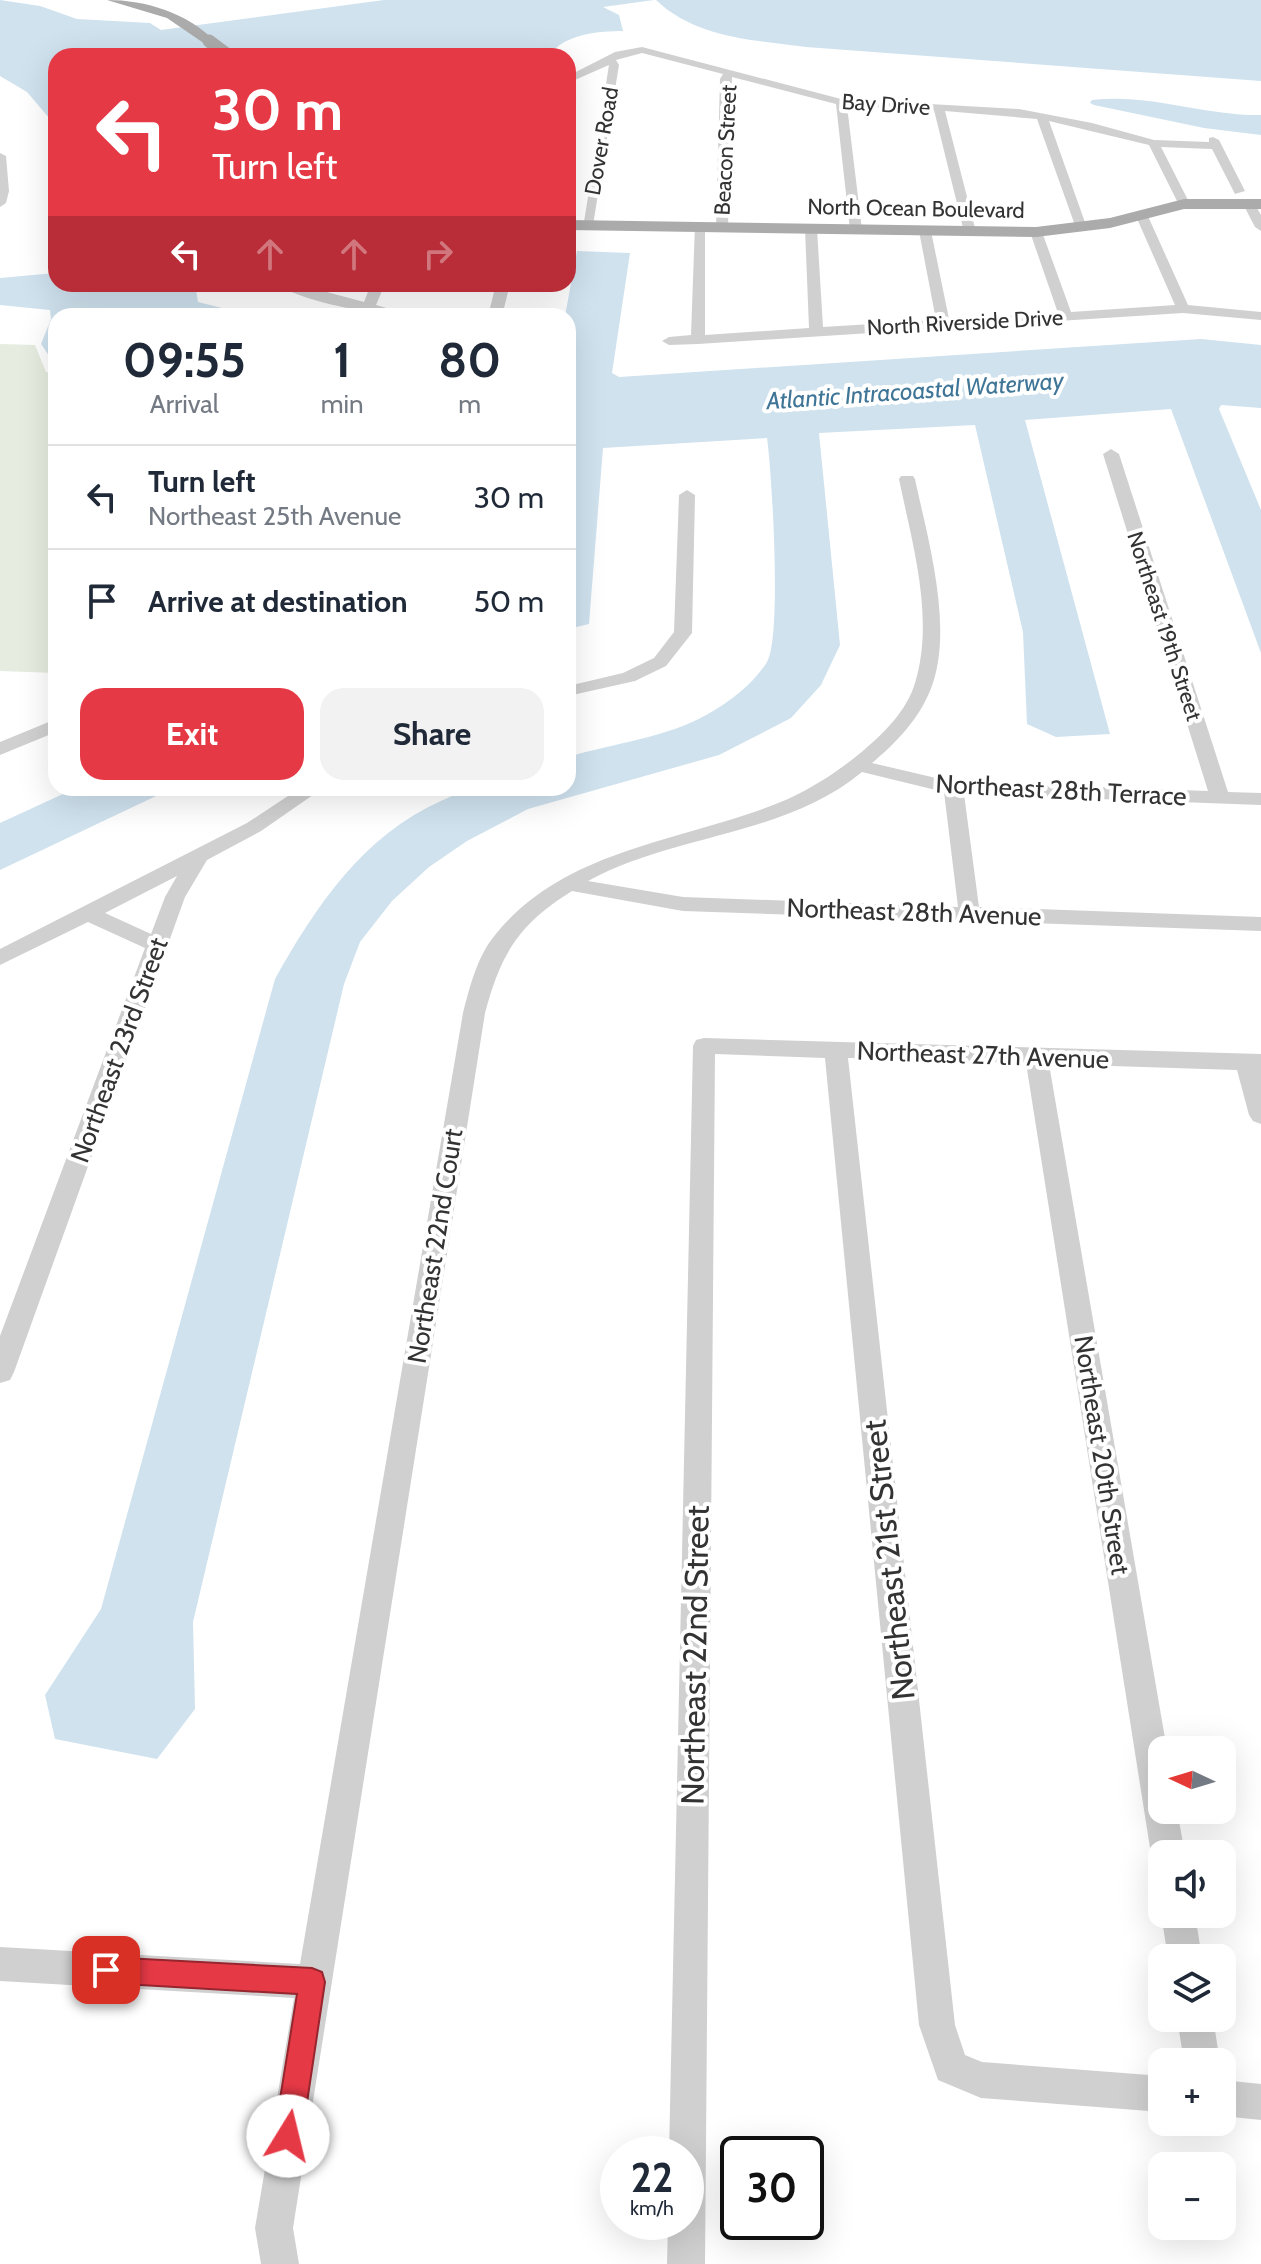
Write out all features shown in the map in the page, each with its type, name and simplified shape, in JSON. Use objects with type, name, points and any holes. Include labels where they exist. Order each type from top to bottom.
[{"type":"main road","points":[[113,0],[155,10],[184,22],[218,48]]},
{"type":"main road","name":"North Ocean Boulevard","points":[[576,225],[1036,232],[1081,228],[1184,204],[1249,199]]},
{"type":"street","name":"Bay Drive","points":[[576,76],[629,51],[642,50],[841,102],[1041,115],[1153,143],[1213,143],[1249,199]]},
{"type":"street","name":"Dover Road","points":[[587,225],[614,65],[610,59]]},
{"type":"street","name":"Beacon Street","points":[[722,228],[725,79],[730,73]]},
{"type":"street","points":[[841,102],[856,230]]},
{"type":"street","points":[[939,108],[970,232]]},
{"type":"street","points":[[1041,115],[1081,228]]},
{"type":"street","points":[[1153,143],[1184,204]]},
{"type":"street","points":[[0,156],[3,191],[0,203]]},
{"type":"street","points":[[1249,199],[1261,227]]},
{"type":"street","points":[[1141,214],[1183,309]]},
{"type":"street","name":"Beacon Street","points":[[698,340],[699,227]]},
{"type":"street","points":[[811,229],[816,331]]},
{"type":"street","points":[[925,231],[943,322]]},
{"type":"street","points":[[1036,232],[1066,316]]},
{"type":"street","points":[[306,292],[373,308]]},
{"type":"street","points":[[369,307],[375,292]]},
{"type":"street","name":"North Riverside Drive","points":[[669,341],[1183,309],[1261,316]]},
{"type":"street","name":"Northeast 19th Street","points":[[1111,454],[1220,798]]},
{"type":"street","name":"Northeast 22nd Court","points":[[280,2264],[274,2228],[312,1982],[474,1013],[487,970],[503,940],[535,907],[569,884],[633,857],[768,815],[822,790],[863,766],[907,718],[924,681],[931,617],[907,479]]},
{"type":"street","points":[[576,689],[629,677],[660,662],[683,633],[687,495]]},
{"type":"street","points":[[0,749],[48,728]]},
{"type":"street","name":"Northeast 28th Terrace","points":[[863,766],[953,788],[1261,799]]},
{"type":"street","points":[[953,788],[969,914]]},
{"type":"street","points":[[0,958],[254,827],[301,796]]},
{"type":"street","name":"Northeast 23rd Street","points":[[0,1372],[175,897],[199,856]]},
{"type":"street","name":"Northeast 28th Avenue","points":[[569,884],[629,897],[683,904],[1261,924]]},
{"type":"street","points":[[88,913],[157,945]]},
{"type":"street","name":"Northeast 27th Avenue","points":[[704,1046],[1253,1062]]},
{"type":"street","name":"Northeast 22nd Street","points":[[686,2264],[704,1046]]},
{"type":"street","name":"Northeast 21st Street","points":[[836,1051],[937,2025],[951,2067],[981,2080],[1148,2093]]},
{"type":"street","name":"Northeast 20th Street","points":[[1036,1056],[1166,1840]]},
{"type":"street","points":[[1253,1062],[1261,1115]]},
{"type":"street","points":[[0,1964],[312,1982]]},
{"type":"street","points":[[1236,2099],[1261,2102]]},
{"type":"shaded area","points":[[0,344],[35,345],[48,372],[48,673],[0,671]]},
{"type":"water","points":[[0,0],[40,6],[77,19],[150,23],[161,30],[384,0],[654,0],[603,7],[619,15],[623,31],[572,38],[557,48],[48,48],[48,117],[27,92],[0,76]]},
{"type":"water","points":[[656,0],[1261,0],[1261,81],[766,42],[707,30],[672,13]]},
{"type":"water","points":[[1092,100],[1135,100],[1261,115],[1261,135],[1204,128],[1094,105],[1090,103]]},
{"type":"water","name":"Atlantic Intracoastal Waterway","points":[[577,251],[630,253],[612,373],[619,377],[1201,339],[1261,345],[1261,408],[1221,405],[1219,409],[1261,510],[1261,653],[1171,409],[1025,420],[1110,734],[1056,737],[1027,724],[1023,632],[975,425],[819,433],[840,645],[821,685],[791,718],[719,755],[576,795],[576,755],[675,729],[716,709],[748,685],[767,662],[772,647],[775,589],[767,438],[603,448],[589,624],[576,627],[576,308],[566,308],[569,292],[576,292]]},
{"type":"water","points":[[48,274],[48,292],[196,292],[198,302],[222,308],[48,310],[0,305],[0,278]]},
{"type":"water","points":[[48,326],[48,354],[41,344]]},
{"type":"water","points":[[59,796],[156,796],[0,870],[0,823]]},
{"type":"water","points":[[452,796],[574,796],[528,809],[467,841],[429,867],[392,901],[360,942],[344,984],[193,1622],[195,1709],[157,1759],[55,1739],[45,1695],[101,1609],[275,979],[307,925],[344,875],[389,832]]},
{"type":"route","points":[[106,1970],[312,1982],[288,2136]]}]
